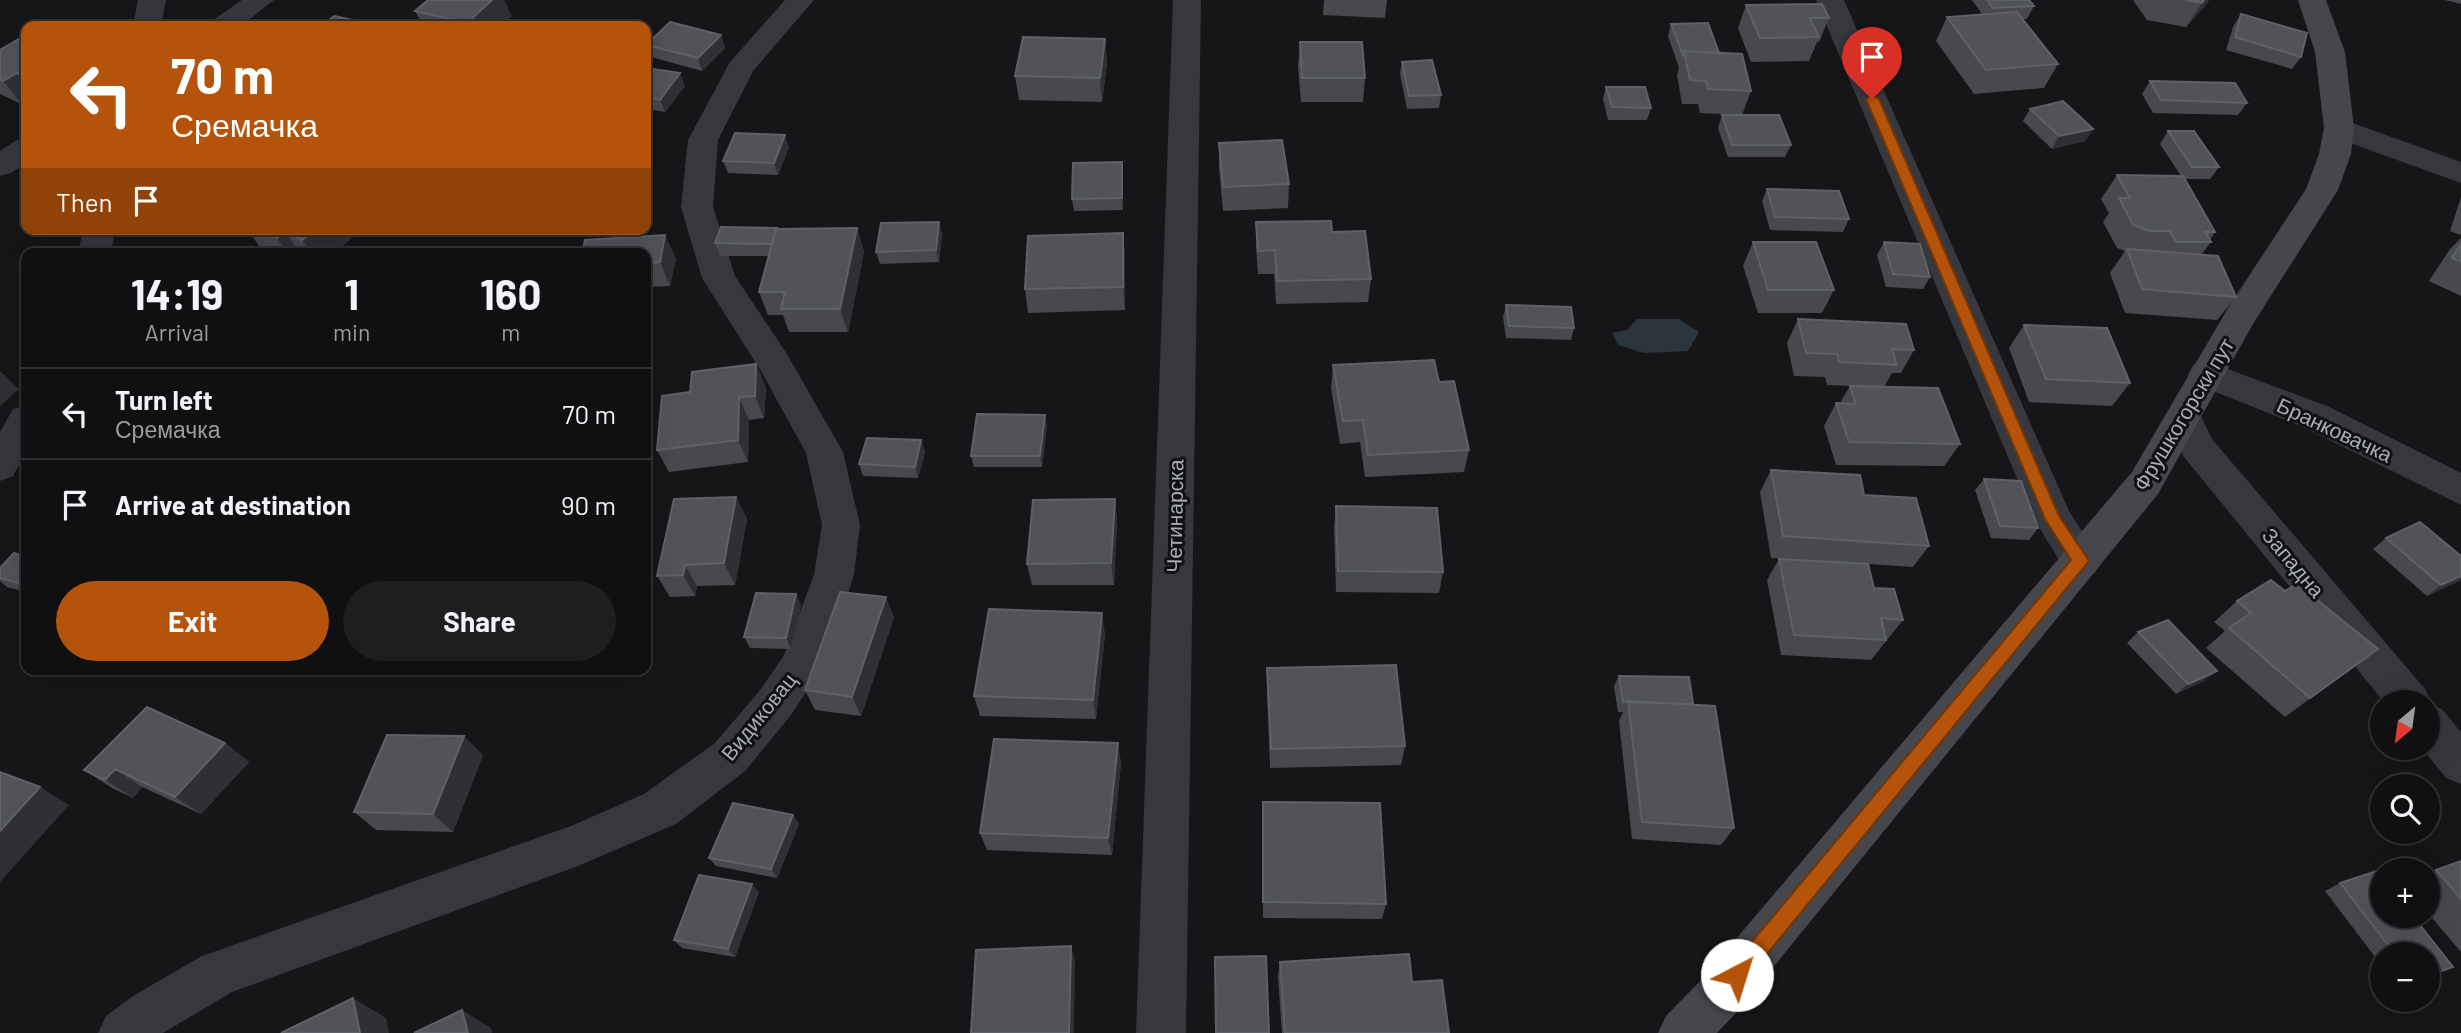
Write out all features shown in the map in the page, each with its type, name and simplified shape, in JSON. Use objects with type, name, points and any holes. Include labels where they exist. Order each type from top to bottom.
[{"type":"street","points":[[147,21],[152,0]]},
{"type":"street","points":[[230,21],[260,0]]},
{"type":"street","name":"Видиковац","points":[[123,1033],[150,1013],[219,973],[578,845],[660,809],[730,757],[784,690],[799,667],[816,629],[834,575],[841,525],[824,452],[774,363],[719,278],[697,206],[703,140],[740,68],[800,0]]},
{"type":"street","name":"Четинарска","points":[[1161,1033],[1187,0]]},
{"type":"street","points":[[1830,0],[2053,519],[2081,561]]},
{"type":"street","name":"Фрушкогорски пут","points":[[1683,1033],[1719,996],[2145,483],[2184,418],[2206,374],[2322,190],[2335,154],[2339,128],[2330,52],[2312,0]]},
{"type":"street","points":[[2339,128],[2461,173]]},
{"type":"street","points":[[0,166],[21,151]]},
{"type":"street","name":"Бранковачка","points":[[2206,374],[2314,416],[2461,490]]},
{"type":"street","name":"Западна","points":[[2184,418],[2197,447],[2400,690]]},
{"type":"street","points":[[0,466],[21,428]]},
{"type":"street","points":[[2440,739],[2461,764]]},
{"type":"shaded area","points":[[1637,319],[1679,319],[1699,332],[1688,351],[1644,353],[1618,345],[1612,333],[1627,330]]},
{"type":"building","points":[[428,0],[492,0],[469,21],[415,11]]},
{"type":"building","points":[[1987,0],[2029,0],[2034,6],[1993,8]]},
{"type":"building","points":[[1822,4],[1829,18],[1810,18],[1819,37],[1760,38],[1746,5]]},
{"type":"building","points":[[2017,12],[2058,64],[1986,70],[1947,17]]},
{"type":"building","points":[[2241,14],[2307,33],[2301,57],[2235,37]]},
{"type":"building","points":[[334,16],[357,21],[328,21]]},
{"type":"building","points":[[670,22],[721,35],[698,58],[651,46],[651,40]]},
{"type":"building","points":[[1708,23],[1719,53],[1684,51],[1683,55],[1671,24]]},
{"type":"building","points":[[1023,37],[1105,39],[1100,78],[1015,76]]},
{"type":"building","points":[[21,38],[21,75],[17,73],[0,80],[0,50]]},
{"type":"building","points":[[1300,42],[1362,42],[1365,78],[1302,78]]},
{"type":"building","points":[[1684,51],[1742,54],[1751,91],[1708,89],[1706,81],[1690,80]]},
{"type":"building","points":[[1432,60],[1441,95],[1409,96],[1402,62]]},
{"type":"building","points":[[651,69],[680,73],[660,100],[651,98]]},
{"type":"building","points":[[2150,81],[2235,83],[2247,103],[2161,100]]},
{"type":"building","points":[[1606,87],[1645,87],[1651,108],[1612,107]]},
{"type":"building","points":[[2063,101],[2093,129],[2059,136],[2030,109]]},
{"type":"building","points":[[1722,115],[1779,115],[1791,145],[1732,145]]},
{"type":"building","points":[[2168,131],[2194,131],[2219,167],[2192,167]]},
{"type":"building","points":[[735,133],[785,135],[774,163],[723,161]]},
{"type":"building","points":[[1282,140],[1289,184],[1223,187],[1219,143]]},
{"type":"building","points":[[1122,162],[1122,198],[1072,199],[1073,163]]},
{"type":"building","points":[[2117,175],[2183,176],[2215,232],[2205,232],[2211,242],[2176,242],[2170,231],[2149,231],[2133,225],[2119,198],[2130,198]]},
{"type":"building","points":[[1767,189],[1839,191],[1849,219],[1775,217]]},
{"type":"building","points":[[1331,221],[1332,232],[1365,231],[1371,279],[1277,281],[1275,250],[1258,251],[1256,222]]},
{"type":"building","points":[[939,222],[936,250],[876,252],[881,223]]},
{"type":"building","points":[[721,227],[777,228],[771,244],[715,243]]},
{"type":"building","points":[[857,228],[840,309],[781,309],[785,292],[759,292],[776,229]]},
{"type":"building","points":[[1123,233],[1123,287],[1025,289],[1028,236]]},
{"type":"building","points":[[291,235],[308,235],[302,240]]},
{"type":"building","points":[[665,235],[660,262],[651,263],[651,248],[583,248],[585,240]]},
{"type":"building","points":[[1753,242],[1816,242],[1834,290],[1768,290]]},
{"type":"building","points":[[1884,242],[1920,244],[1930,277],[1893,274]]},
{"type":"building","points":[[2461,244],[2461,262],[2452,258]]},
{"type":"building","points":[[2127,249],[2218,256],[2236,297],[2142,289]]},
{"type":"building","points":[[1506,305],[1571,307],[1574,328],[1509,326]]},
{"type":"building","points":[[1798,319],[1906,324],[1914,350],[1892,349],[1897,365],[1839,362],[1837,354],[1806,353]]},
{"type":"building","points":[[2024,325],[2107,328],[2130,383],[2046,379]]},
{"type":"building","points":[[1434,360],[1439,382],[1454,381],[1469,450],[1368,455],[1363,420],[1343,421],[1333,365]]},
{"type":"building","points":[[756,364],[755,396],[739,397],[738,440],[657,450],[662,396],[690,392],[692,372]]},
{"type":"building","points":[[1850,386],[1938,388],[1960,444],[1849,442],[1836,403],[1856,404]]},
{"type":"building","points":[[977,414],[1045,415],[1040,456],[971,456]]},
{"type":"building","points":[[867,438],[921,440],[915,467],[859,464]]},
{"type":"building","points":[[1771,470],[1860,475],[1864,495],[1916,498],[1929,546],[1783,536]]},
{"type":"building","points":[[1984,479],[2021,481],[2038,528],[2000,526]]},
{"type":"building","points":[[736,497],[724,563],[685,565],[683,575],[657,576],[674,499]]},
{"type":"building","points":[[1115,499],[1111,563],[1027,564],[1033,500]]},
{"type":"building","points":[[1336,506],[1437,508],[1443,572],[1338,571]]},
{"type":"building","points":[[2420,522],[2461,556],[2461,576],[2441,585],[2386,538]]},
{"type":"building","points":[[14,553],[21,555],[21,584],[0,578],[0,568]]},
{"type":"building","points":[[1779,559],[1868,564],[1874,588],[1894,589],[1903,620],[1881,618],[1886,640],[1794,635]]},
{"type":"building","points":[[2271,580],[2285,591],[2297,584],[2378,649],[2310,698],[2229,628],[2251,613],[2237,601]]},
{"type":"building","points":[[840,592],[886,597],[852,697],[805,690]]},
{"type":"building","points":[[756,593],[796,594],[786,638],[744,637]]},
{"type":"building","points":[[989,609],[1102,613],[1093,700],[974,696]]},
{"type":"building","points":[[2168,620],[2217,671],[2188,684],[2138,632]]},
{"type":"building","points":[[1396,665],[1405,746],[1271,749],[1267,668]]},
{"type":"building","points":[[1619,676],[1689,677],[1693,704],[1623,702]]},
{"type":"building","points":[[1628,701],[1715,706],[1734,828],[1642,822]]},
{"type":"building","points":[[147,707],[225,743],[175,797],[115,769],[105,780],[84,770]]},
{"type":"building","points":[[387,735],[464,736],[433,814],[354,812]]},
{"type":"building","points":[[994,739],[1118,743],[1108,838],[980,833]]},
{"type":"building","points":[[0,772],[40,787],[0,831]]},
{"type":"building","points":[[1263,802],[1380,803],[1386,904],[1263,902]]},
{"type":"building","points":[[733,803],[793,815],[771,869],[709,858]]},
{"type":"building","points":[[2461,861],[2461,899],[2440,875],[2440,869]]},
{"type":"building","points":[[2370,873],[2370,922],[2340,883]]},
{"type":"building","points":[[699,875],[752,884],[728,949],[674,940]]},
{"type":"building","points":[[2375,928],[2422,928],[2433,942],[2386,942]]},
{"type":"building","points":[[1071,946],[1069,1033],[971,1033],[976,950]]},
{"type":"building","points":[[2440,951],[2453,967],[2440,972]]},
{"type":"building","points":[[1409,954],[1412,982],[1442,980],[1449,1033],[1285,1033],[1280,962]]},
{"type":"building","points":[[1266,956],[1269,1033],[1216,1033],[1215,957]]},
{"type":"building","points":[[353,998],[360,1033],[281,1033]]},
{"type":"building","points":[[462,1010],[468,1033],[414,1033]]},
{"type":"route","points":[[1737,975],[2081,561],[2053,519],[1872,99]]}]
